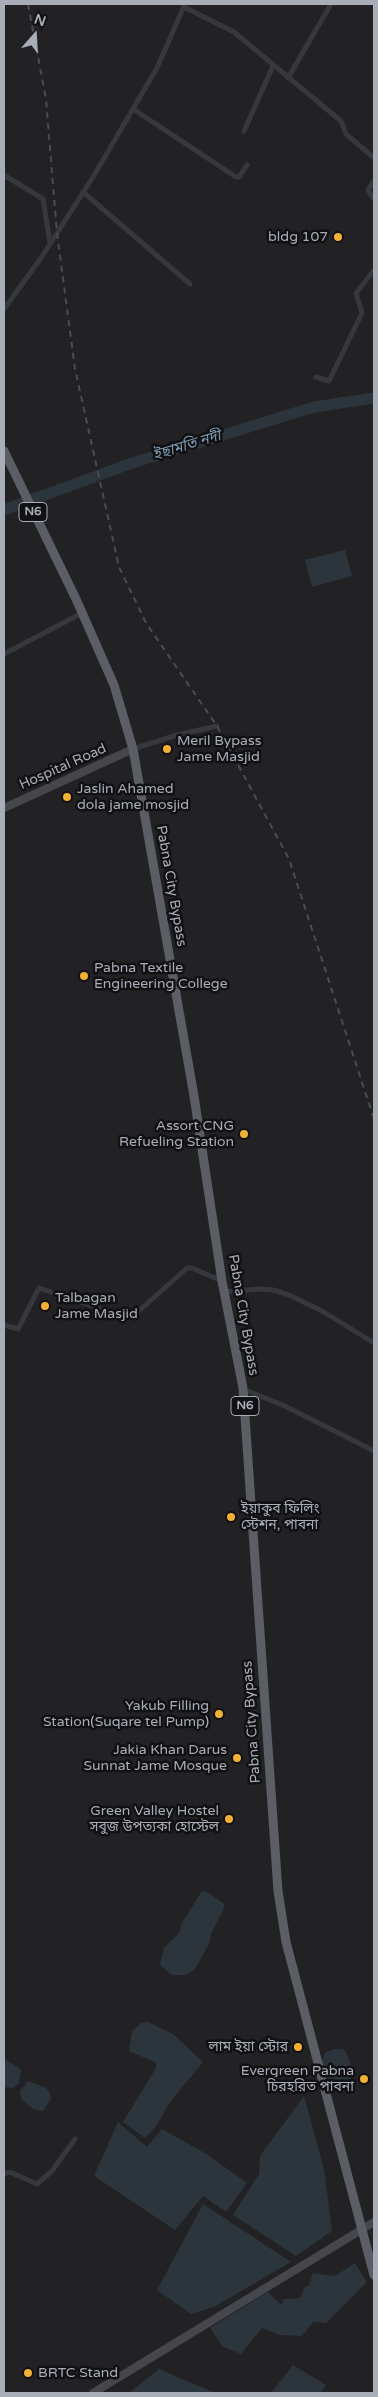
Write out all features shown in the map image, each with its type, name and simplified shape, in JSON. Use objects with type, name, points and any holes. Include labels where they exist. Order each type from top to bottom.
[{"type":"highway","name":"Pabna City Bypass","points":[[4,451],[82,613],[114,685],[134,749],[194,1096],[222,1281],[243,1388],[278,1891],[294,1979],[374,2275]]},
{"type":"main road","name":"Hospital Road","points":[[4,808],[134,749]]},
{"type":"main road","points":[[93,2393],[374,2222]]},
{"type":"street","points":[[288,78],[331,4]]},
{"type":"street","points":[[4,310],[50,244],[133,109],[157,68],[185,5],[234,32],[341,121],[346,134],[374,158]]},
{"type":"street","points":[[244,131],[273,66]]},
{"type":"street","points":[[133,109],[236,178],[239,177],[247,165]]},
{"type":"street","points":[[4,175],[42,199],[50,244]]},
{"type":"street","points":[[374,181],[368,190],[374,199]]},
{"type":"street","points":[[83,192],[190,284]]},
{"type":"street","points":[[316,377],[329,381],[362,313],[356,293],[374,270]]},
{"type":"street","points":[[4,654],[82,613]]},
{"type":"street","points":[[134,749],[177,735],[217,726]]},
{"type":"street","points":[[4,1325],[18,1329],[39,1288],[127,1318],[132,1317],[186,1268],[192,1268],[222,1281]]},
{"type":"street","points":[[225,1292],[260,1289],[273,1290],[289,1295],[329,1315],[374,1344]]},
{"type":"street","points":[[243,1388],[374,1450]]},
{"type":"street","points":[[4,2174],[10,2172],[37,2184],[52,2171],[75,2139]]},
{"type":"shaded area","points":[[4,4],[374,4],[374,2393],[4,2393]]},
{"type":"shaded area","points":[[345,550],[352,576],[312,587],[305,560]]},
{"type":"shaded area","points":[[202,1891],[207,1892],[225,1904],[223,1910],[211,1934],[210,1942],[195,1969],[186,1975],[172,1975],[160,1965],[164,1948],[179,1933],[182,1923]]},
{"type":"shaded area","points":[[148,2022],[173,2034],[203,2062],[170,2102],[155,2128],[145,2138],[123,2122],[156,2068],[156,2063],[129,2051],[132,2031],[141,2023]]},
{"type":"shaded area","points":[[334,2049],[342,2049],[346,2052],[354,2072],[351,2079],[335,2090],[325,2075],[322,2060],[325,2053]]},
{"type":"shaded area","points":[[4,2059],[21,2069],[19,2083],[13,2088],[4,2087]]},
{"type":"shaded area","points":[[28,2081],[46,2088],[50,2093],[51,2099],[43,2111],[33,2109],[21,2099],[20,2091]]},
{"type":"shaded area","points":[[304,2096],[324,2169],[332,2231],[296,2256],[233,2215],[259,2174],[260,2156]]},
{"type":"shaded area","points":[[118,2122],[147,2147],[162,2129],[208,2155],[247,2183],[226,2212],[203,2196],[175,2230],[94,2176]]},
{"type":"shaded area","points":[[203,2204],[291,2262],[214,2307],[191,2314],[157,2290]]},
{"type":"shaded area","points":[[355,2263],[367,2282],[326,2323],[313,2322],[302,2336],[280,2335],[262,2328],[241,2354],[222,2346],[210,2328],[268,2292],[281,2305],[284,2299],[300,2298],[304,2288],[309,2285],[313,2273],[335,2276]]},
{"type":"shaded area","points":[[293,2365],[326,2385],[320,2393],[271,2393]]},
{"type":"shaded area","points":[[159,2369],[215,2393],[129,2393]]},
{"type":"waterway","name":"ইছামতি নদী","points":[[4,510],[132,463],[314,407],[374,398]]},
{"type":"railway","points":[[28,4],[46,99],[57,233],[75,369],[119,567],[146,623],[217,726],[289,859],[374,1119]]},
{"type":"place","name":"bldg 107","points":[[338,237]]},
{"type":"place","name":"Meril Bypass Jame Masjid","points":[[167,749]]},
{"type":"place","name":"Jaslin Ahamed dola jame mosjid","points":[[67,797]]},
{"type":"place","name":"Pabna Textile Engineering College","points":[[84,976]]},
{"type":"place","name":"Assort CNG Refueling Station","points":[[244,1134]]},
{"type":"place","name":"Talbagan Jame Masjid","points":[[45,1306]]},
{"type":"place","name":"ইয়াকুব ফিলিং স্টেশন, পাবনা","points":[[231,1517]]},
{"type":"place","name":"Yakub Filling Station(Suqare tel Pump)","points":[[219,1714]]},
{"type":"place","name":"Jakia Khan Darus Sunnat Jame Mosque","points":[[237,1758]]},
{"type":"place","name":"Green Valley Hostel সবুজ উপত্যকা হোস্টেল","points":[[229,1819]]},
{"type":"place","name":"লাম ইয়া স্টোর","points":[[298,2047]]},
{"type":"place","name":"Evergreen Pabna চিরহরিত পাবনা","points":[[364,2079]]},
{"type":"place","name":"BRTC Stand","points":[[28,2373]]}]
